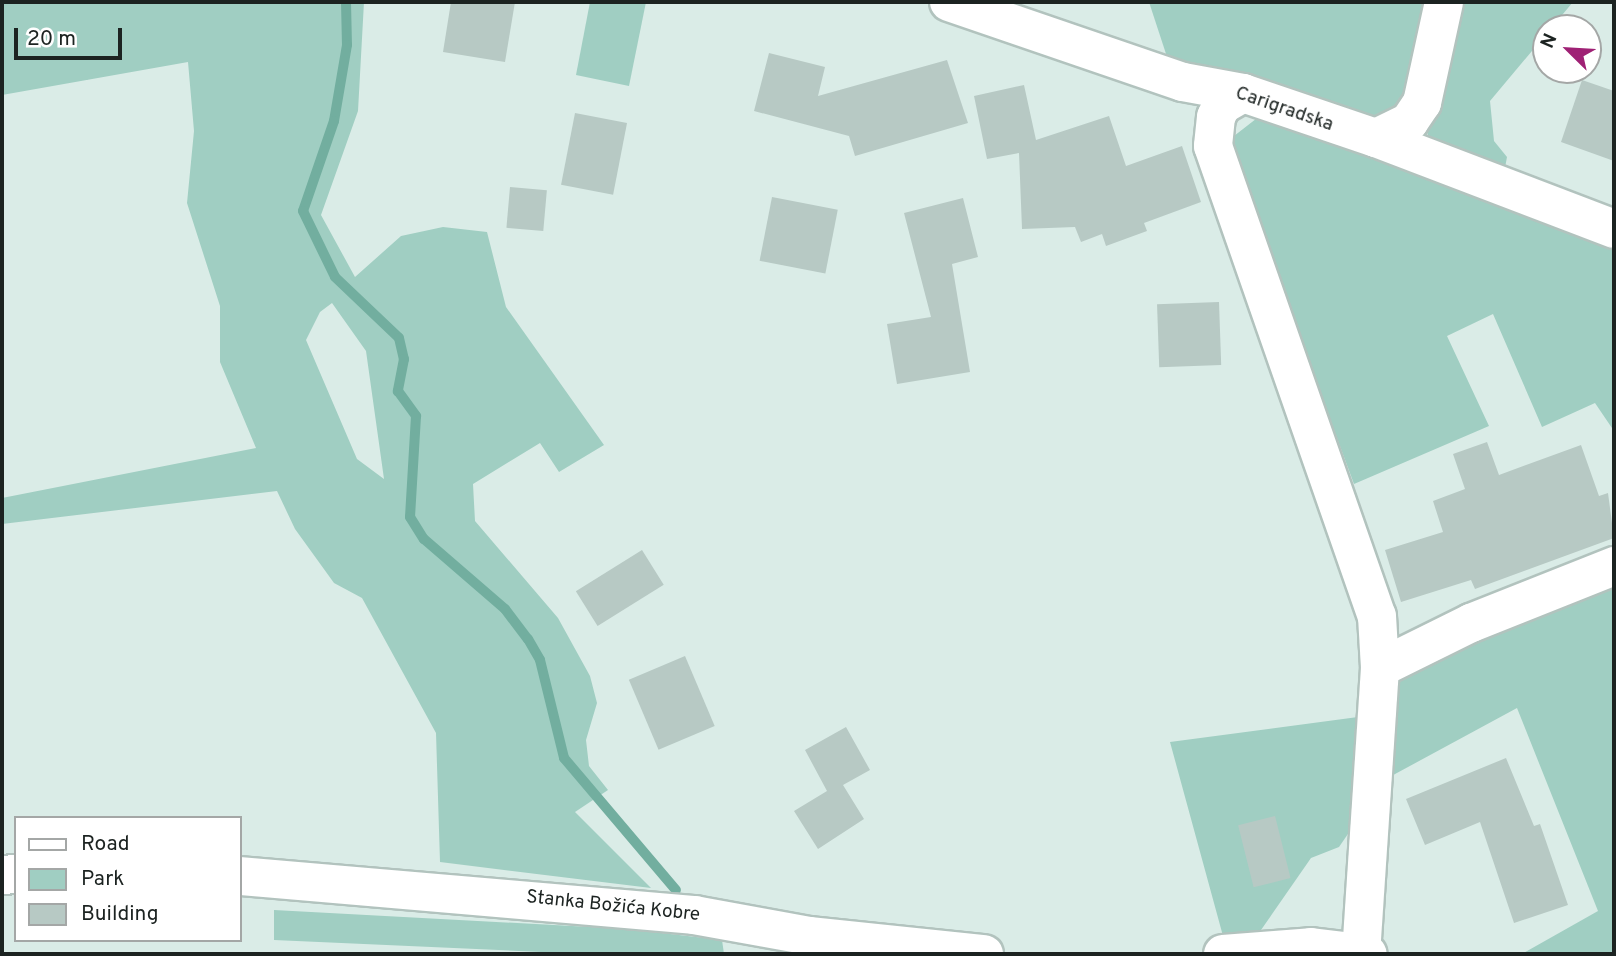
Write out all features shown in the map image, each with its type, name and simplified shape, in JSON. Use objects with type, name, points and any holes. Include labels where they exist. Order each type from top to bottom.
[{"type":"street","name":"Carigradska","points":[[949,2],[1183,82],[1242,93],[1393,130],[1425,158],[1614,229]]},
{"type":"street","points":[[1393,130],[1422,103],[1444,2]]},
{"type":"street","points":[[1183,82],[1200,106],[1358,551],[1377,616],[1380,668],[1364,953],[1311,947],[1223,954]]},
{"type":"street","points":[[1211,136],[1222,105],[1242,93]]},
{"type":"street","points":[[1380,668],[1471,623],[1614,566]]},
{"type":"street","name":"Stanka Božića Kobre","points":[[242,876],[668,913],[810,936],[984,954]]},
{"type":"green space","points":[[2,2],[364,2],[358,111],[321,215],[355,277],[401,236],[443,227],[487,232],[506,307],[604,445],[559,472],[540,443],[473,484],[475,521],[558,618],[590,676],[597,703],[586,740],[589,766],[608,790],[575,812],[651,888],[440,862],[436,733],[362,598],[334,583],[295,529],[277,491],[2,524],[2,498],[256,448],[220,362],[220,306],[187,203],[194,131],[188,62],[2,95]],"holes":[[[332,303],[366,351],[384,479],[357,459],[306,340],[320,312]]]},
{"type":"green space","points":[[590,2],[646,2],[629,86],[576,75]]},
{"type":"green space","points":[[1149,2],[1430,2],[1410,96],[1374,124],[1169,63]]},
{"type":"green space","points":[[1456,2],[1573,2],[1563,14],[1532,14],[1532,51],[1490,101],[1494,141],[1507,157],[1504,173],[1438,146],[1428,136],[1425,117]]},
{"type":"green space","points":[[1261,115],[1614,243],[1614,431],[1595,403],[1542,427],[1493,314],[1447,336],[1489,426],[1354,484],[1230,149],[1234,136]]},
{"type":"green space","points":[[1614,580],[1614,954],[1522,954],[1598,911],[1517,708],[1384,780],[1399,676]]},
{"type":"green space","points":[[1358,717],[1350,831],[1339,847],[1311,858],[1261,930],[1223,936],[1170,742]]},
{"type":"green space","points":[[274,910],[627,929],[722,940],[724,954],[585,954],[274,940]]},
{"type":"building","points":[[451,2],[515,2],[505,62],[443,52]]},
{"type":"building","points":[[769,53],[825,67],[818,96],[947,60],[968,123],[855,156],[849,136],[754,111]]},
{"type":"building","points":[[1581,84],[1594,84],[1614,91],[1614,161],[1561,142]]},
{"type":"building","points":[[1024,85],[1036,140],[1109,116],[1126,166],[1182,146],[1201,202],[1144,223],[1147,231],[1106,246],[1102,234],[1081,242],[1075,227],[1022,229],[1019,153],[987,159],[974,96]]},
{"type":"building","points":[[575,113],[627,123],[613,195],[561,185]]},
{"type":"building","points":[[510,187],[547,190],[543,231],[506,228]]},
{"type":"building","points":[[772,197],[838,210],[825,274],[760,261]]},
{"type":"building","points":[[963,198],[978,257],[952,264],[970,372],[897,384],[887,324],[931,317],[904,213]]},
{"type":"building","points":[[1219,302],[1221,365],[1159,367],[1157,304]]},
{"type":"building","points":[[1487,442],[1499,475],[1581,445],[1599,496],[1608,493],[1614,538],[1475,589],[1471,580],[1401,602],[1385,550],[1443,532],[1433,501],[1465,489],[1453,454]]},
{"type":"building","points":[[642,550],[664,585],[598,626],[576,591]]},
{"type":"building","points":[[685,656],[715,726],[659,750],[629,680]]},
{"type":"building","points":[[846,727],[870,770],[843,785],[864,819],[818,849],[794,811],[827,791],[805,750]]},
{"type":"building","points":[[1506,758],[1534,826],[1540,824],[1568,905],[1514,923],[1480,822],[1425,845],[1406,799]]},
{"type":"building","points":[[1275,816],[1290,878],[1254,887],[1238,825]]},
{"type":"waterway","points":[[346,2],[347,45],[334,121],[303,211],[335,277],[399,338],[404,359],[398,391],[416,416],[410,517],[424,539],[505,609],[528,639],[540,660],[564,758],[676,890]]}]
